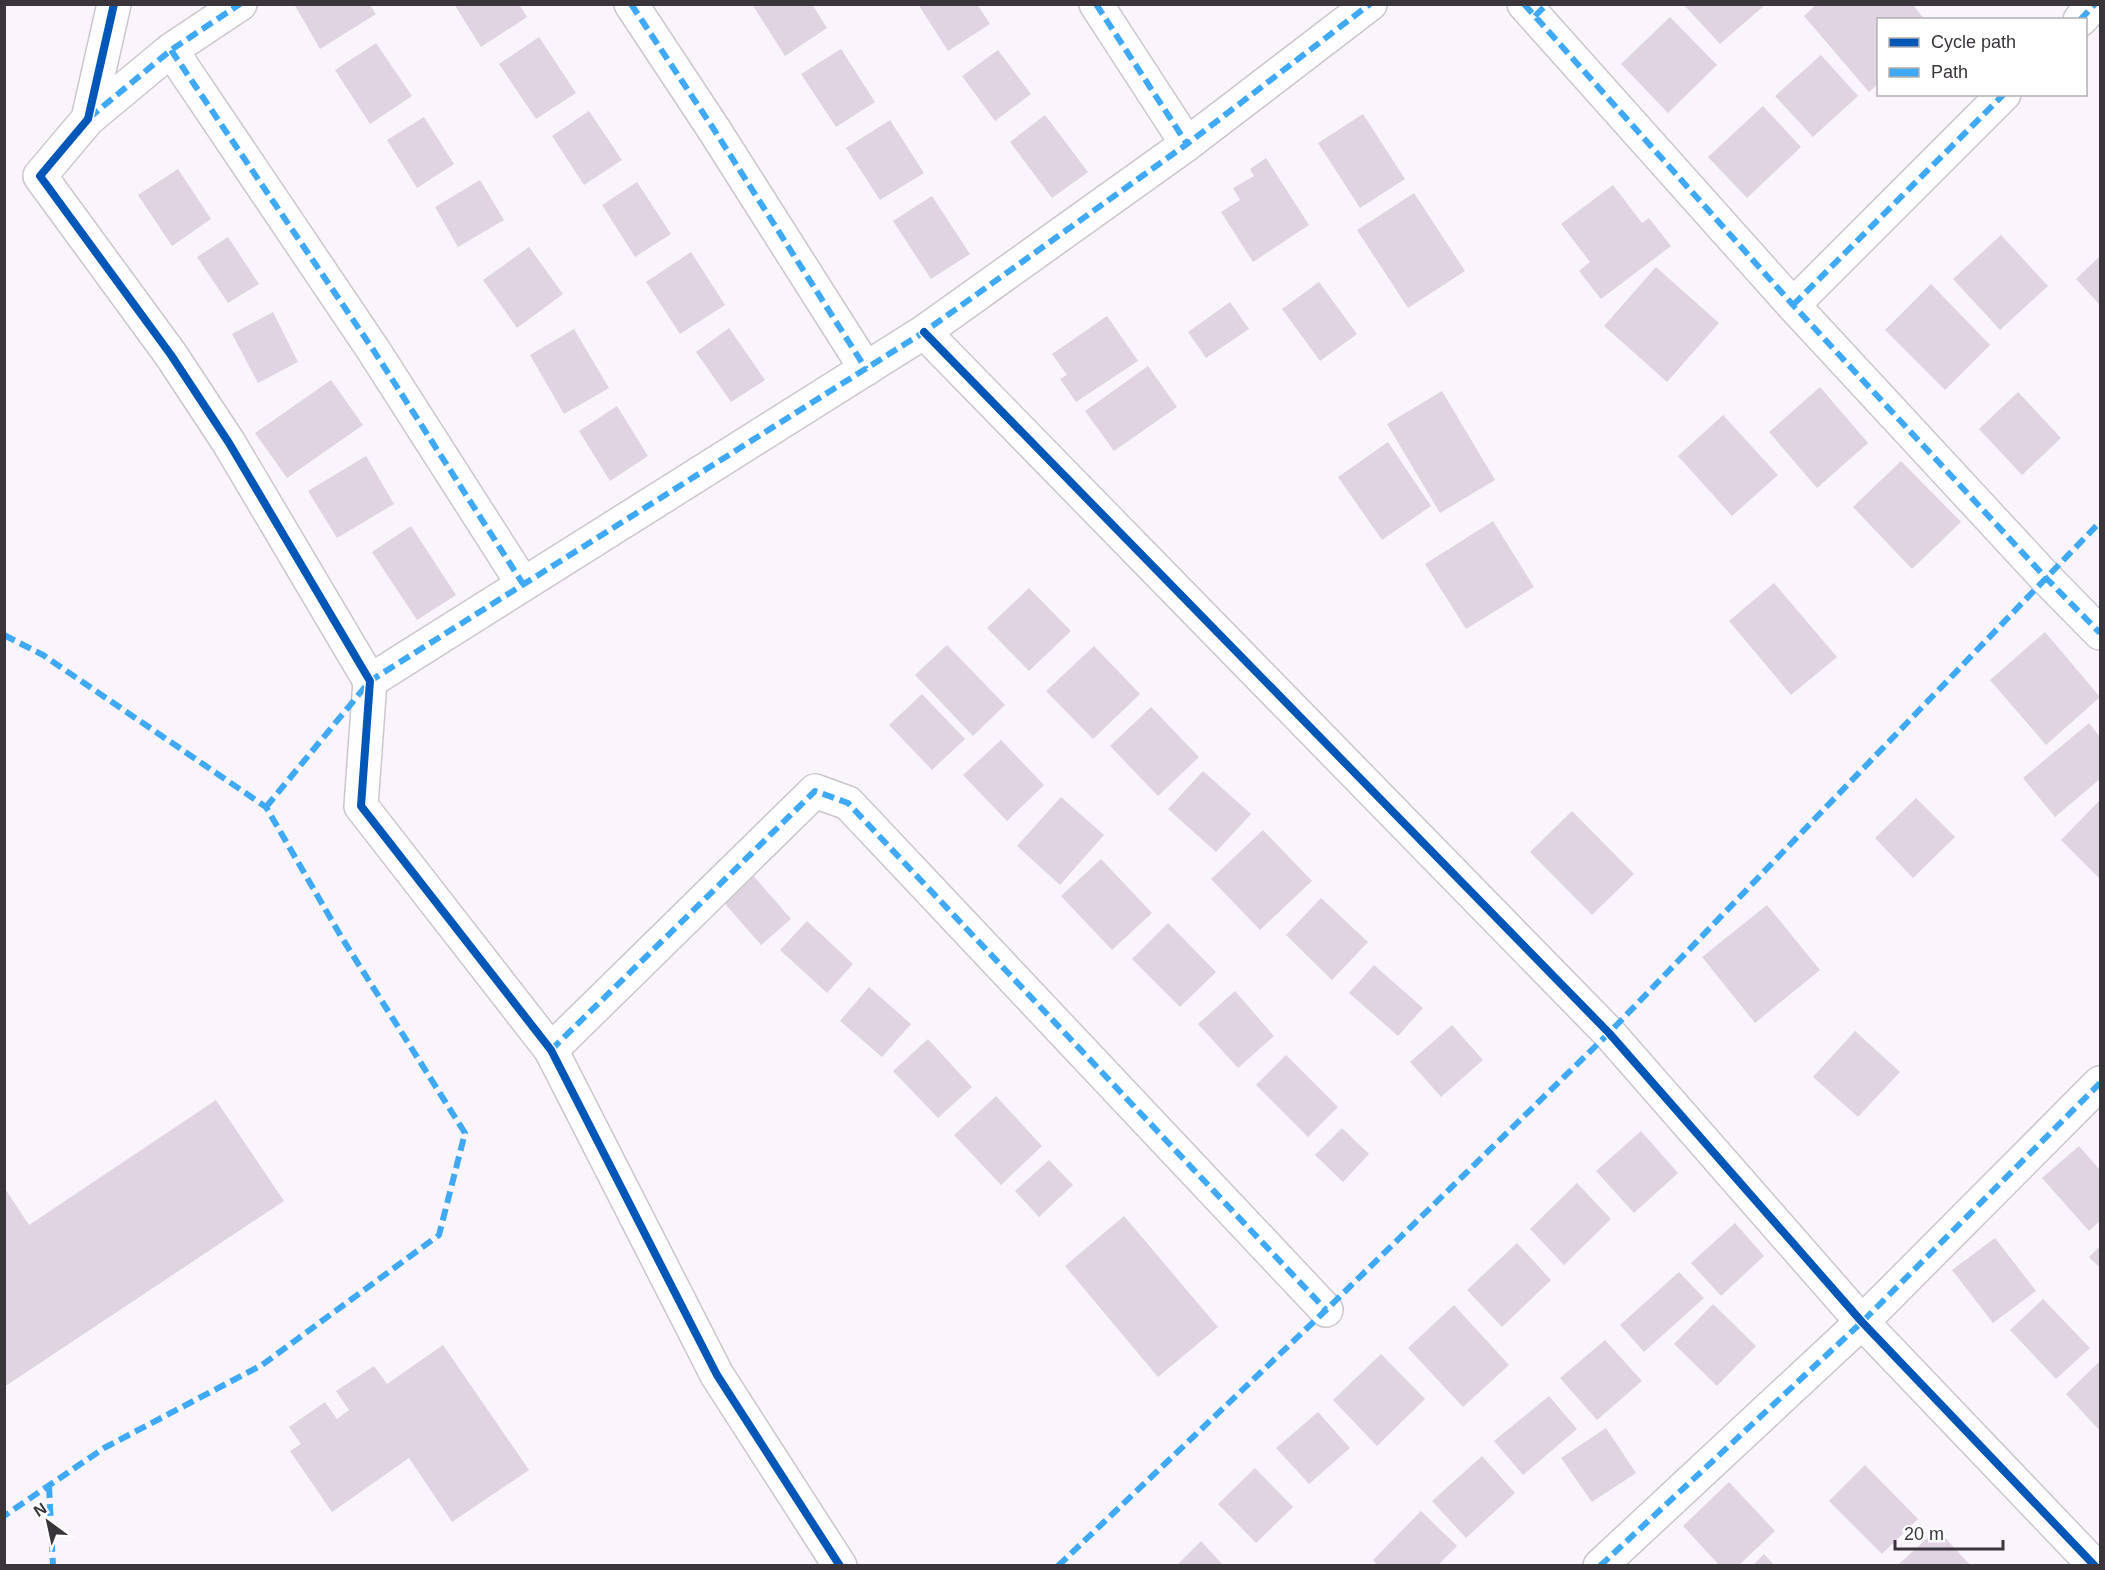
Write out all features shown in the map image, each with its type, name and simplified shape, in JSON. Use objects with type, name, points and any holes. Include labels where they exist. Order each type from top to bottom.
[{"type":"street","points":[[88,119],[114,4]]},
{"type":"street","points":[[240,4],[171,51],[88,119],[40,176],[171,355],[229,443],[370,681],[361,806],[551,1050],[717,1374],[840,1566]]},
{"type":"street","points":[[631,4],[713,128],[866,369]]},
{"type":"street","points":[[1096,4],[1187,144]]},
{"type":"street","points":[[370,681],[924,332],[1187,144],[1370,4]]},
{"type":"street","points":[[2082,18],[2095,4]]},
{"type":"street","points":[[1535,8],[1793,305],[2046,578],[2100,633]]},
{"type":"street","points":[[171,51],[374,351],[523,584]]},
{"type":"street","points":[[1793,305],[2002,96]]},
{"type":"street","points":[[924,332],[1609,1033],[1862,1322],[2095,1566]]},
{"type":"street","points":[[551,1050],[815,791],[848,803],[1326,1310]]},
{"type":"street","points":[[1600,1566],[1862,1322],[2100,1083]]},
{"type":"building","points":[[294,4],[369,4],[376,14],[320,49]]},
{"type":"building","points":[[454,4],[519,4],[527,17],[481,47]]},
{"type":"building","points":[[752,4],[812,4],[827,28],[785,56]]},
{"type":"building","points":[[918,4],[977,4],[990,24],[948,51]]},
{"type":"building","points":[[1817,4],[1912,4],[1923,18],[1877,18],[1877,85],[1869,92],[1804,16]]},
{"type":"building","points":[[1684,5],[1765,5],[1720,44]]},
{"type":"building","points":[[1670,17],[1717,65],[1668,113],[1621,64]]},
{"type":"building","points":[[539,37],[576,93],[536,119],[499,64]]},
{"type":"building","points":[[376,43],[412,96],[370,124],[335,70]]},
{"type":"building","points":[[841,49],[875,102],[836,127],[801,74]]},
{"type":"building","points":[[998,50],[1031,94],[995,121],[962,76]]},
{"type":"building","points":[[1821,55],[1858,96],[1813,137],[1775,96]]},
{"type":"building","points":[[1763,106],[1801,147],[1747,198],[1708,157]]},
{"type":"building","points":[[589,111],[622,160],[584,185],[552,136]]},
{"type":"building","points":[[1363,114],[1405,179],[1360,208],[1318,143]]},
{"type":"building","points":[[1045,115],[1088,172],[1052,198],[1010,142]]},
{"type":"building","points":[[424,117],[454,164],[417,188],[387,140]]},
{"type":"building","points":[[890,120],[924,173],[880,200],[846,148]]},
{"type":"building","points":[[1266,158],[1309,225],[1253,262],[1221,212],[1240,200],[1233,188],[1254,176],[1250,169]]},
{"type":"building","points":[[178,169],[211,219],[172,246],[138,195]]},
{"type":"building","points":[[480,180],[504,220],[458,247],[435,207]]},
{"type":"building","points":[[637,182],[671,234],[635,257],[602,205]]},
{"type":"building","points":[[1613,185],[1642,223],[1649,218],[1671,246],[1601,299],[1579,271],[1590,262],[1561,224]]},
{"type":"building","points":[[1414,193],[1465,271],[1408,308],[1357,230]]},
{"type":"building","points":[[932,196],[970,254],[931,279],[893,221]]},
{"type":"building","points":[[2001,235],[2048,286],[2000,330],[1953,279]]},
{"type":"building","points":[[228,237],[259,284],[228,303],[197,257]]},
{"type":"building","points":[[529,247],[563,294],[517,328],[483,280]]},
{"type":"building","points":[[691,252],[725,305],[680,334],[646,282]]},
{"type":"building","points":[[2100,256],[2100,305],[2076,279]]},
{"type":"building","points":[[1656,267],[1719,323],[1667,382],[1604,326]]},
{"type":"building","points":[[1319,282],[1357,334],[1320,361],[1282,309]]},
{"type":"building","points":[[1931,284],[1990,345],[1945,390],[1885,330]]},
{"type":"building","points":[[1230,302],[1249,329],[1206,358],[1188,332]]},
{"type":"building","points":[[273,312],[298,362],[258,383],[232,334]]},
{"type":"building","points":[[1107,316],[1138,361],[1076,402],[1060,379],[1067,375],[1052,354]]},
{"type":"building","points":[[729,328],[765,380],[731,402],[696,352]]},
{"type":"building","points":[[574,329],[609,388],[564,414],[530,355]]},
{"type":"building","points":[[1148,366],[1177,407],[1114,451],[1085,411]]},
{"type":"building","points":[[331,380],[363,425],[287,478],[255,433]]},
{"type":"building","points":[[1820,387],[1868,443],[1817,488],[1769,432]]},
{"type":"building","points":[[1442,391],[1495,480],[1440,513],[1387,424]]},
{"type":"building","points":[[2018,392],[2061,438],[2022,475],[1979,429]]},
{"type":"building","points":[[617,406],[648,456],[610,481],[579,431]]},
{"type":"building","points":[[1723,415],[1778,475],[1732,516],[1678,456]]},
{"type":"building","points":[[1388,442],[1431,506],[1382,540],[1338,477]]},
{"type":"building","points":[[366,456],[394,504],[337,538],[308,491]]},
{"type":"building","points":[[1901,461],[1961,522],[1912,569],[1853,507]]},
{"type":"building","points":[[1493,521],[1534,587],[1466,629],[1425,564]]},
{"type":"building","points":[[411,526],[456,595],[417,620],[372,552]]},
{"type":"building","points":[[1774,583],[1837,657],[1791,695],[1729,621]]},
{"type":"building","points":[[1029,588],[1071,631],[1029,671],[987,628]]},
{"type":"building","points":[[2045,632],[2100,697],[2046,745],[1990,680]]},
{"type":"building","points":[[947,645],[1005,705],[973,736],[915,675]]},
{"type":"building","points":[[1094,646],[1140,694],[1093,739],[1046,691]]},
{"type":"building","points":[[922,694],[965,739],[932,770],[889,725]]},
{"type":"building","points":[[1151,707],[1199,757],[1158,796],[1110,746]]},
{"type":"building","points":[[2089,723],[2100,737],[2100,779],[2055,817],[2023,778]]},
{"type":"building","points":[[1001,740],[1044,785],[1007,821],[963,775]]},
{"type":"building","points":[[1203,771],[1251,814],[1216,852],[1168,809]]},
{"type":"building","points":[[1061,797],[1104,835],[1060,885],[1017,846]]},
{"type":"building","points":[[1916,798],[1955,837],[1913,878],[1875,838]]},
{"type":"building","points":[[2100,800],[2100,879],[2061,840]]},
{"type":"building","points":[[1572,811],[1634,874],[1592,915],[1530,852]]},
{"type":"building","points":[[1263,830],[1312,881],[1260,930],[1211,879]]},
{"type":"building","points":[[1101,859],[1152,913],[1112,950],[1061,896]]},
{"type":"building","points":[[750,872],[791,919],[761,945],[720,898]]},
{"type":"building","points":[[1321,898],[1368,942],[1332,980],[1286,935]]},
{"type":"building","points":[[1767,905],[1820,970],[1755,1023],[1702,957]]},
{"type":"building","points":[[807,921],[853,964],[827,993],[780,950]]},
{"type":"building","points":[[1168,923],[1216,972],[1180,1007],[1132,959]]},
{"type":"building","points":[[1374,965],[1423,1008],[1398,1036],[1349,993]]},
{"type":"building","points":[[869,987],[911,1024],[882,1057],[840,1021]]},
{"type":"building","points":[[1235,991],[1274,1036],[1238,1068],[1198,1024]]},
{"type":"building","points":[[1452,1025],[1483,1060],[1441,1097],[1410,1062]]},
{"type":"building","points":[[1855,1031],[1900,1072],[1858,1117],[1813,1077]]},
{"type":"building","points":[[928,1039],[972,1087],[938,1118],[893,1071]]},
{"type":"building","points":[[1286,1055],[1338,1107],[1308,1137],[1256,1085]]},
{"type":"building","points":[[996,1096],[1042,1146],[1001,1185],[954,1135]]},
{"type":"building","points":[[216,1100],[284,1201],[4,1387],[4,1187],[29,1225]]},
{"type":"building","points":[[1342,1128],[1369,1154],[1343,1182],[1315,1155]]},
{"type":"building","points":[[1641,1131],[1678,1173],[1634,1213],[1596,1171]]},
{"type":"building","points":[[2079,1146],[2100,1170],[2100,1221],[2089,1231],[2042,1178]]},
{"type":"building","points":[[1049,1160],[1073,1185],[1039,1217],[1015,1191]]},
{"type":"building","points":[[1577,1183],[1611,1219],[1564,1265],[1530,1229]]},
{"type":"building","points":[[1124,1216],[1218,1327],[1158,1377],[1065,1266]]},
{"type":"building","points":[[1735,1223],[1764,1256],[1721,1296],[1691,1263]]},
{"type":"building","points":[[1995,1238],[2036,1291],[1993,1323],[1952,1270]]},
{"type":"building","points":[[1517,1243],[1551,1280],[1502,1327],[1467,1290]]},
{"type":"building","points":[[2100,1246],[2100,1268],[2089,1257]]},
{"type":"building","points":[[1679,1272],[1704,1298],[1644,1352],[1620,1325]]},
{"type":"building","points":[[2043,1299],[2090,1348],[2056,1379],[2010,1330]]},
{"type":"building","points":[[1713,1304],[1756,1346],[1717,1386],[1674,1344]]},
{"type":"building","points":[[1454,1305],[1509,1365],[1463,1407],[1408,1348]]},
{"type":"building","points":[[1605,1340],[1642,1381],[1597,1420],[1560,1378]]},
{"type":"building","points":[[443,1345],[529,1470],[452,1522],[409,1458],[332,1512],[290,1451],[301,1444],[289,1427],[325,1402],[337,1419],[349,1410],[336,1391],[374,1366],[387,1384]]},
{"type":"building","points":[[1381,1354],[1425,1399],[1377,1446],[1333,1400]]},
{"type":"building","points":[[2100,1361],[2100,1431],[2066,1394]]},
{"type":"building","points":[[1549,1396],[1577,1429],[1523,1475],[1494,1441]]},
{"type":"building","points":[[1318,1412],[1350,1448],[1309,1484],[1276,1448]]},
{"type":"building","points":[[1606,1428],[1636,1473],[1592,1502],[1561,1458]]},
{"type":"building","points":[[1482,1456],[1515,1493],[1466,1538],[1432,1501]]},
{"type":"building","points":[[1865,1465],[1918,1519],[1882,1554],[1829,1501]]},
{"type":"building","points":[[1255,1468],[1293,1507],[1256,1543],[1218,1504]]},
{"type":"building","points":[[1729,1482],[1775,1531],[1738,1566],[1720,1566],[1683,1526]]},
{"type":"building","points":[[1421,1511],[1457,1546],[1437,1566],[1378,1566],[1373,1560]]},
{"type":"building","points":[[1937,1529],[1971,1566],[1897,1566]]},
{"type":"building","points":[[1201,1541],[1224,1566],[1176,1566]]},
{"type":"building","points":[[1764,1554],[1775,1566],[1752,1566]]},
{"type":"marked path","points":[[89,118],[171,50],[240,4]]},
{"type":"marked path","points":[[631,4],[713,128],[866,369]]},
{"type":"marked path","points":[[1096,4],[1187,144]]},
{"type":"marked path","points":[[266,807],[370,681],[924,332],[1187,144],[1370,4]]},
{"type":"marked path","points":[[1524,4],[1793,305],[2046,578],[2100,633]]},
{"type":"marked path","points":[[1535,16],[1547,4]]},
{"type":"marked path","points":[[2082,18],[2095,4]]},
{"type":"marked path","points":[[171,50],[374,351],[523,584]]},
{"type":"marked path","points":[[1793,305],[2002,96]]},
{"type":"marked path","points":[[1058,1566],[1326,1310],[1609,1033],[2100,522]]},
{"type":"marked path","points":[[4,635],[43,655],[266,807],[342,938],[465,1133],[439,1235],[262,1365],[104,1448],[4,1516]]},
{"type":"marked path","points":[[551,1050],[815,791],[848,803],[1326,1310]]},
{"type":"marked path","points":[[1600,1566],[1862,1322],[2100,1083]]},
{"type":"marked path","points":[[49,1486],[53,1566]]},
{"type":"cycle path","points":[[114,4],[88,119],[40,176],[171,355],[229,443],[370,681],[361,806],[551,1050],[717,1375],[840,1566]]},
{"type":"cycle path","points":[[924,332],[1609,1033],[1862,1322],[2095,1566]]}]
